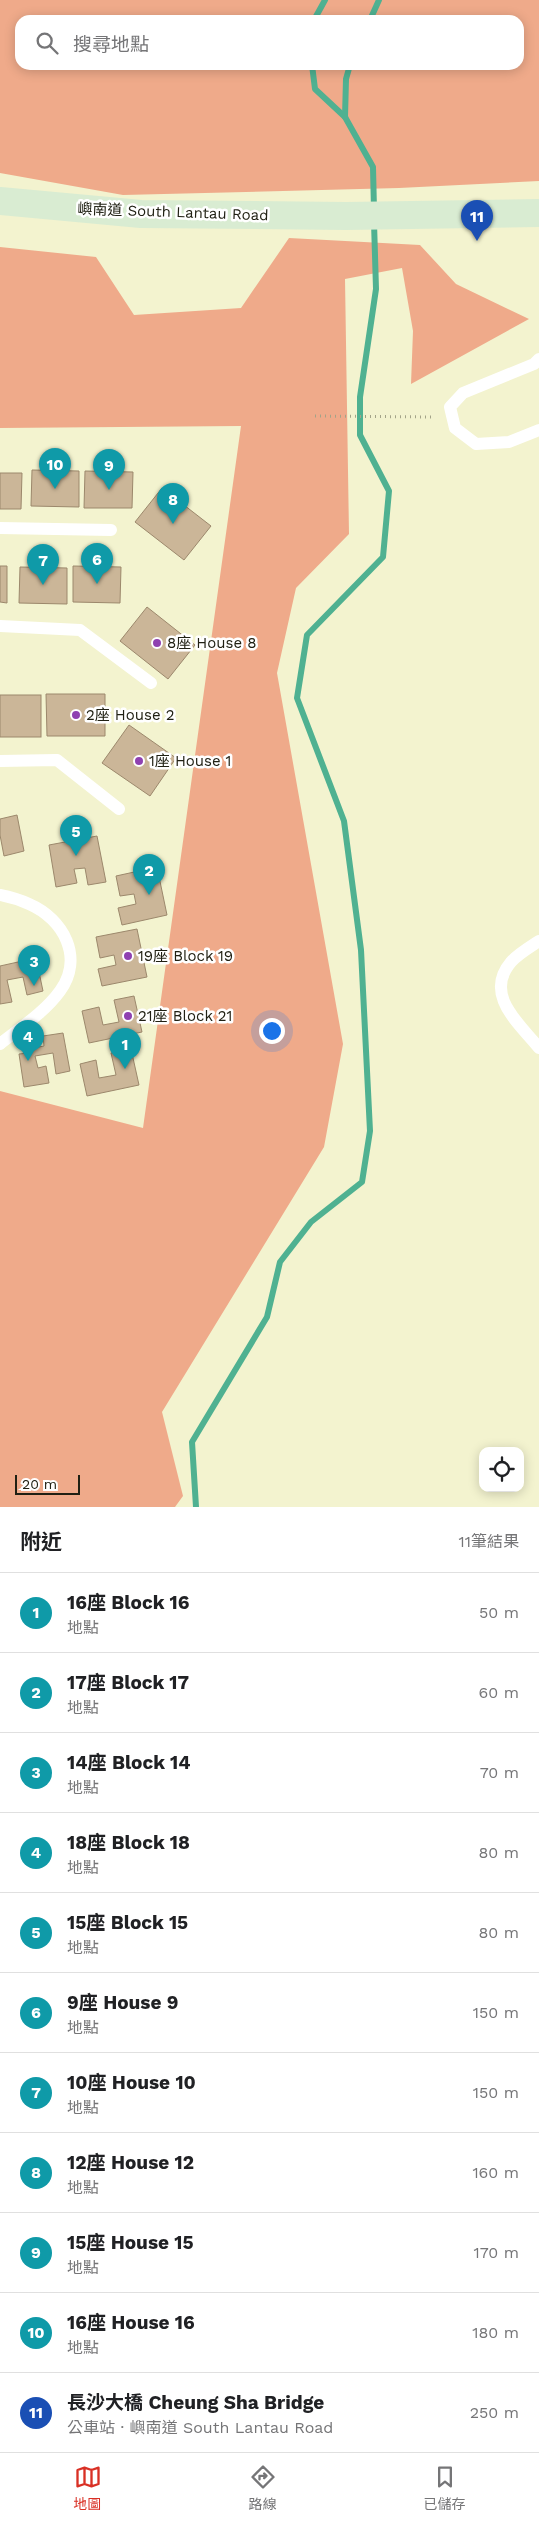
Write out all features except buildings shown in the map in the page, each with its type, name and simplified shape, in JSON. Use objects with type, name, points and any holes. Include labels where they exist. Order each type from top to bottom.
[{"type":"main road","name":"嶼南道 South Lantau Road","points":[[0,201],[141,214],[346,216],[539,213]]},
{"type":"lane","points":[[539,359],[534,364],[463,393],[450,407],[455,428],[476,444],[509,442],[539,430]]},
{"type":"lane","points":[[0,528],[110,530]]},
{"type":"lane","points":[[0,626],[80,630],[152,683]]},
{"type":"lane","points":[[0,761],[57,760],[119,809]]},
{"type":"lane","points":[[0,895],[30,904],[59,924],[68,940],[71,957],[69,975],[61,990],[48,1004],[0,1044]]},
{"type":"lane","points":[[539,941],[511,962],[504,974],[501,995],[511,1017],[539,1048]]},
{"type":"path","points":[[315,416],[453,417]]},
{"type":"shaded area","points":[[0,0],[539,0],[539,181],[399,188],[123,195],[0,173]]},
{"type":"shaded area","points":[[289,238],[420,245],[456,284],[529,319],[411,384],[413,331],[402,268],[345,279],[349,534],[296,588],[277,673],[343,1044],[324,1147],[162,1412],[183,1496],[175,1507],[0,1507],[0,1091],[143,1128],[241,426],[0,428],[0,247],[96,257],[134,315],[241,308]]},
{"type":"waterway","points":[[317,15],[325,0]]},
{"type":"waterway","points":[[372,15],[379,0]]},
{"type":"waterway","points":[[313,70],[315,89],[345,117]]},
{"type":"waterway","points":[[349,70],[346,79],[345,117],[373,167],[374,210]]},
{"type":"waterway","points":[[196,1507],[192,1442],[267,1317],[280,1262],[311,1222],[362,1182],[370,1131],[361,950],[344,821],[297,698],[307,635],[383,557],[389,491],[360,435],[360,397],[376,289],[374,222]]},
{"type":"place","name":"長沙大橋 Cheung Sha Bridge","points":[[477,241]]},
{"type":"place","name":"16座 House 16","points":[[55,489]]},
{"type":"place","name":"15座 House 15","points":[[109,490]]},
{"type":"place","name":"12座 House 12","points":[[173,524]]},
{"type":"place","name":"9座 House 9","points":[[97,584]]},
{"type":"place","name":"10座 House 10","points":[[43,585]]},
{"type":"place","name":"8座 House 8","points":[[157,643]]},
{"type":"place","name":"2座 House 2","points":[[76,715]]},
{"type":"place","name":"1座 House 1","points":[[139,761]]},
{"type":"place","name":"15座 Block 15","points":[[76,856]]},
{"type":"place","name":"17座 Block 17","points":[[149,895]]},
{"type":"place","name":"19座 Block 19","points":[[128,956]]},
{"type":"place","name":"14座 Block 14","points":[[34,986]]},
{"type":"place","name":"21座 Block 21","points":[[128,1016]]},
{"type":"place","name":"18座 Block 18","points":[[28,1061]]},
{"type":"place","name":"16座 Block 16","points":[[125,1069]]}]
